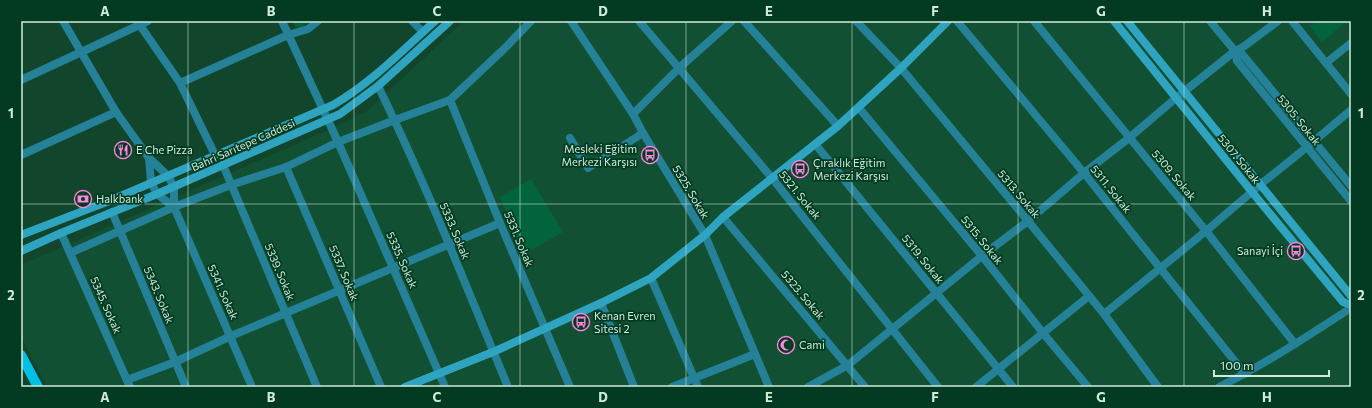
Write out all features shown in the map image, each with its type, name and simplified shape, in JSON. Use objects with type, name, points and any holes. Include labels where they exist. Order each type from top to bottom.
[{"type":"main road","points":[[21,355],[38,387]]},
{"type":"street","points":[[63,21],[116,112],[149,158],[168,176],[174,187],[174,207]]},
{"type":"street","points":[[21,80],[138,23],[148,21]]},
{"type":"street","name":"5335. Sokak","points":[[282,21],[338,142],[445,387]]},
{"type":"street","points":[[180,83],[288,35],[308,29],[318,21]]},
{"type":"street","points":[[412,21],[423,32]]},
{"type":"street","name":"Bahri Sarıtepe Caddesi","points":[[21,235],[109,201],[323,109],[347,97],[373,77],[435,21]]},
{"type":"street","name":"Bahri Sarıtepe Caddesi","points":[[21,251],[328,120],[345,110],[378,86],[450,21]]},
{"type":"street","points":[[70,253],[174,207],[231,185],[286,167],[338,142],[450,100],[531,21]]},
{"type":"street","name":"5325. Sokak","points":[[571,21],[633,114],[704,235],[769,387]]},
{"type":"street","name":"5321. Sokak","points":[[639,21],[772,178],[938,387]]},
{"type":"street","points":[[633,114],[679,68],[732,21]]},
{"type":"street","points":[[744,21],[838,126]]},
{"type":"street","name":"5313. Sokak","points":[[856,21],[901,68],[1028,221],[1104,314],[1158,387]]},
{"type":"street","points":[[405,387],[493,352],[545,327],[601,303],[651,278],[704,235],[723,217],[859,108],[948,21]]},
{"type":"street","name":"5311. Sokak","points":[[957,21],[1084,173],[1244,374]]},
{"type":"street","name":"5309. Sokak","points":[[1034,21],[1206,231],[1295,344]]},
{"type":"street","name":"5307. Sokak","points":[[1114,21],[1343,302],[1351,305]]},
{"type":"street","name":"5307. Sokak","points":[[1127,21],[1351,296]]},
{"type":"street","name":"5305. Sokak","points":[[1210,21],[1235,51],[1242,54],[1351,186]]},
{"type":"street","points":[[808,387],[848,366],[982,256],[1028,221],[1176,98],[1235,51],[1243,47],[1278,21]]},
{"type":"street","points":[[1292,21],[1351,94]]},
{"type":"street","points":[[138,23],[180,83],[215,155]]},
{"type":"street","points":[[1326,63],[1351,43]]},
{"type":"street","name":"5305. Sokak","points":[[1235,51],[1237,61],[1351,201]]},
{"type":"street","name":"5333. Sokak","points":[[378,86],[395,120],[449,245],[508,387]]},
{"type":"street","name":"5331. Sokak","points":[[450,100],[500,223],[570,387]]},
{"type":"street","name":"5315. Sokak","points":[[859,108],[1088,387]]},
{"type":"street","points":[[1104,314],[1351,110]]},
{"type":"street","points":[[21,155],[116,112]]},
{"type":"street","points":[[570,138],[588,168],[643,133]]},
{"type":"street","name":"5319. Sokak","points":[[816,144],[936,294],[1013,387]]},
{"type":"street","points":[[149,158],[151,182],[157,194],[174,207]]},
{"type":"street","name":"5339. Sokak","points":[[223,165],[317,387]]},
{"type":"street","name":"5337. Sokak","points":[[286,167],[381,387]]},
{"type":"street","name":"5341. Sokak","points":[[174,207],[252,387]]},
{"type":"street","name":"5343. Sokak","points":[[112,212],[186,387]]},
{"type":"street","name":"5323. Sokak","points":[[723,217],[865,387]]},
{"type":"street","points":[[129,383],[230,336],[500,223]]},
{"type":"street","name":"5345. Sokak","points":[[61,233],[129,383]]},
{"type":"street","points":[[651,278],[698,387]]},
{"type":"street","points":[[976,387],[1089,296]]},
{"type":"street","points":[[601,303],[634,387]]},
{"type":"street","points":[[1219,387],[1295,344],[1351,308]]},
{"type":"street","points":[[672,387],[755,354]]},
{"type":"shaded area","points":[[292,21],[313,21],[300,27],[296,27]]},
{"type":"shaded area","points":[[464,21],[1351,21],[1351,387],[47,387],[21,337],[21,265],[321,133],[367,111]]},
{"type":"shaded area","points":[[1316,21],[1347,21],[1322,42],[1310,26]]},
{"type":"shaded area","points":[[531,179],[563,232],[524,254],[500,197]]},
{"type":"place","name":"E Che Pizza","points":[[123,150]]},
{"type":"place","name":"Mesleki Eğitim Merkezi Karşısı","points":[[650,155]]},
{"type":"place","name":"Çıraklık Eğitim Merkezi Karşısı","points":[[800,169]]},
{"type":"place","name":"Halkbank","points":[[83,199]]},
{"type":"place","name":"Sanayi İçi","points":[[1296,251]]},
{"type":"place","name":"Kenan Evren Sitesi 2","points":[[581,322]]},
{"type":"place","name":"Cami","points":[[786,345]]}]
